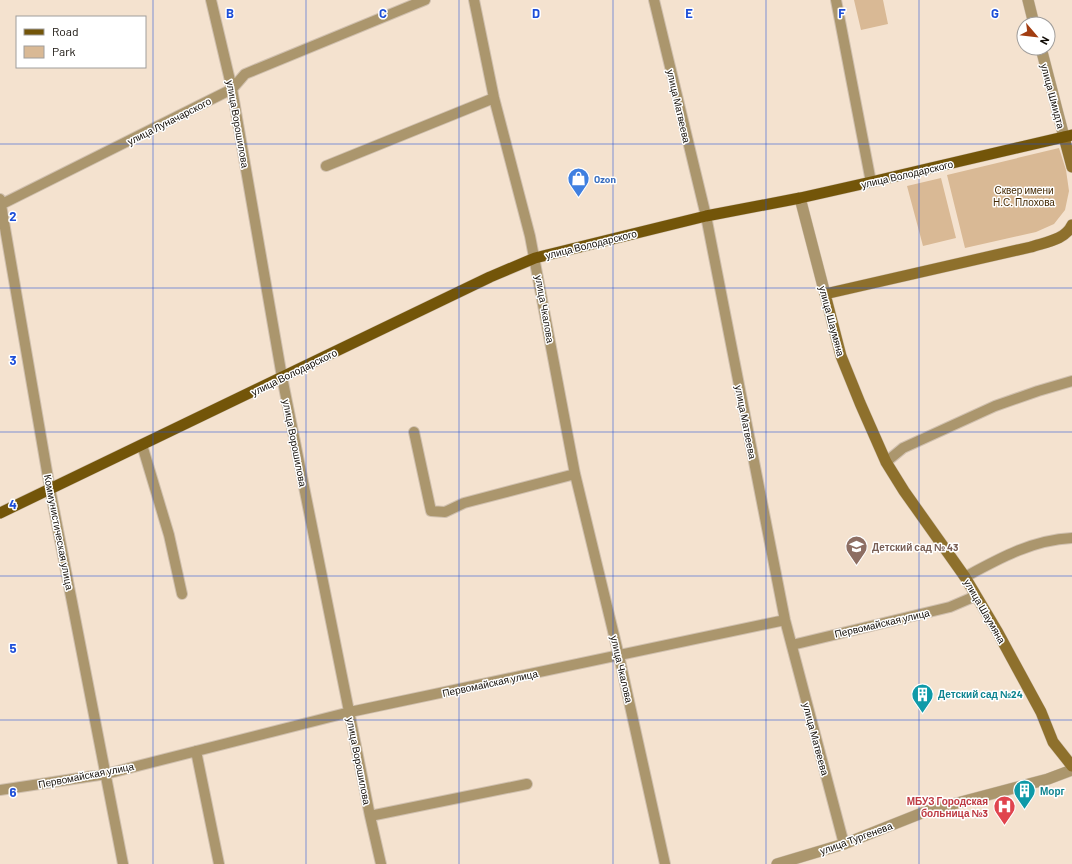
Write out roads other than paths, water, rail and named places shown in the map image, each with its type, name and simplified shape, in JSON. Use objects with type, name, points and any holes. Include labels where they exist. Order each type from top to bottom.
[{"type":"main road","name":"улица Володарского","points":[[0,513],[490,277],[535,258],[706,216],[800,198],[1068,136]]},
{"type":"main road","name":"улица Шмидта","points":[[1068,136],[1072,167]]},
{"type":"main road","points":[[825,294],[1031,247],[1060,238],[1071,228]]},
{"type":"main road","name":"улица Шаумяна","points":[[825,294],[841,356],[860,404],[886,462],[904,491],[966,577],[1041,712],[1053,742],[1072,766]]},
{"type":"street","name":"улица Ворошилова","points":[[211,0],[232,89],[282,378],[381,864]]},
{"type":"street","name":"улица Луначарского","points":[[0,203],[232,89],[245,74],[425,0]]},
{"type":"street","name":"улица Чкалова","points":[[474,0],[494,98],[535,258],[575,474],[619,656],[665,864]]},
{"type":"street","name":"улица Матвеева","points":[[654,0],[706,216],[785,620],[844,844]]},
{"type":"street","points":[[836,0],[872,182]]},
{"type":"street","points":[[1028,0],[1032,16]]},
{"type":"street","name":"улица Шмидта","points":[[1043,56],[1068,136]]},
{"type":"street","points":[[326,166],[494,98]]},
{"type":"street","name":"улица Шаумяна","points":[[800,198],[825,294]]},
{"type":"street","name":"Коммунистическая улица","points":[[0,203],[50,489],[106,774],[122,864]]},
{"type":"street","points":[[886,462],[903,448],[995,406],[1038,390],[1072,381]]},
{"type":"street","points":[[414,432],[431,511],[445,512],[464,503],[575,474]]},
{"type":"street","points":[[142,445],[169,535],[182,594]]},
{"type":"street","points":[[966,577],[1003,557],[1025,548],[1050,540],[1072,538]]},
{"type":"street","name":"Первомайская улица","points":[[792,644],[950,607],[972,598]]},
{"type":"street","name":"Первомайская улица","points":[[0,790],[106,774],[350,712],[785,620]]},
{"type":"street","points":[[196,751],[219,864]]},
{"type":"street","name":"улица Тургенева","points":[[777,864],[844,844],[927,811],[1048,779],[1072,770]]},
{"type":"street","name":"улица Ворошилова","points":[[370,816],[527,784]]},
{"type":"place","name":"Ozon","points":[[578,198]]},
{"type":"place","name":"Детский сад № 43","points":[[857,566]]},
{"type":"place","name":"Детский сад №24","points":[[922,714]]},
{"type":"place","name":"Морг","points":[[1025,810]]},
{"type":"place","name":"МБУЗ Городская больница №3","points":[[1004,826]]},
{"type":"park label","name":"Сквер имени Н.С. Плохова","points":[[1024,196]]}]
